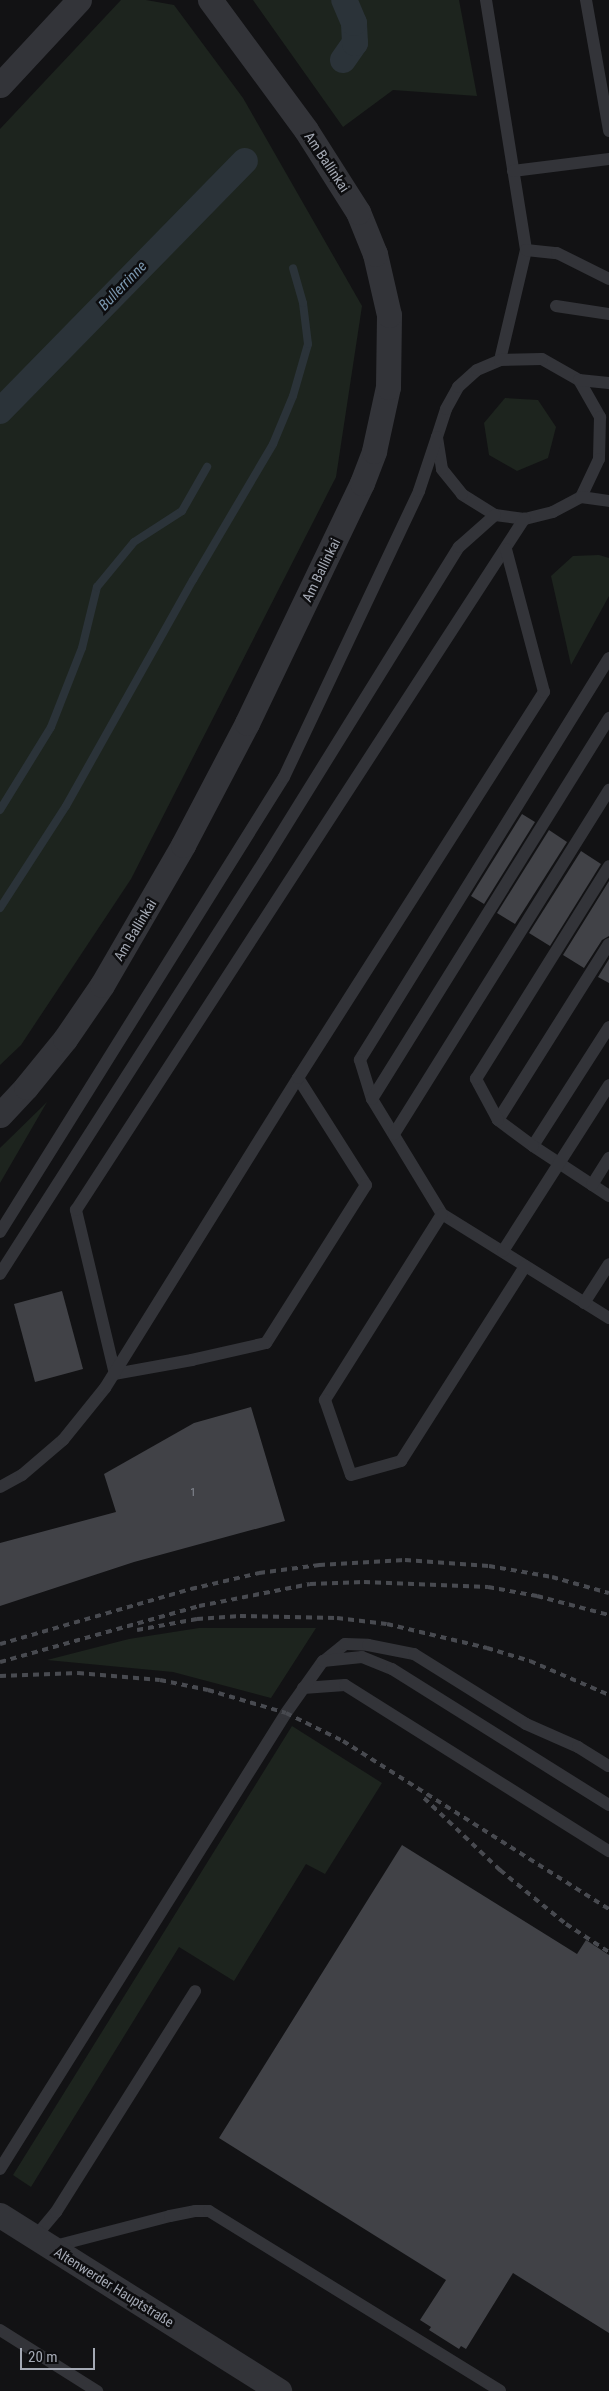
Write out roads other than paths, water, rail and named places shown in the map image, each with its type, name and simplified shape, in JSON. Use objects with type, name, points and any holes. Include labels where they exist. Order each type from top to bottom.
[{"type":"street","points":[[0,85],[79,0]]},
{"type":"street","name":"Am Ballinkai","points":[[0,1115],[26,1087],[65,1039],[102,985],[188,837],[247,723],[362,483],[374,450],[388,387],[389,315],[375,254],[358,212],[306,130],[210,0]]},
{"type":"street","name":"Altenwerder Hauptstraße","points":[[0,2215],[279,2391]]},
{"type":"lane","points":[[486,0],[526,250],[500,360]]},
{"type":"lane","points":[[586,0],[609,131]]},
{"type":"lane","points":[[513,171],[609,159]]},
{"type":"lane","points":[[526,250],[557,253],[609,279]]},
{"type":"lane","points":[[556,306],[609,314]]},
{"type":"lane","points":[[0,1232],[284,777],[419,491],[446,409],[458,387],[477,370],[500,360],[542,359],[579,380],[609,383]]},
{"type":"lane","points":[[579,380],[600,417],[599,459],[581,497]]},
{"type":"lane","points":[[437,437],[442,468],[462,494],[495,515],[524,519],[553,512],[581,497],[609,501]]},
{"type":"lane","points":[[0,1274],[266,858],[459,547],[495,515]]},
{"type":"lane","points":[[115,1374],[76,1210],[524,519]]},
{"type":"lane","points":[[0,1487],[22,1475],[64,1440],[85,1416],[115,1374],[298,1078],[544,692],[506,549]]},
{"type":"lane","points":[[609,658],[360,1060],[372,1099],[442,1214],[609,1318]]},
{"type":"lane","points":[[372,1099],[609,718]]},
{"type":"lane","points":[[394,1134],[609,790]]},
{"type":"lane","points":[[609,866],[476,1079],[498,1120],[532,1146],[609,1196]]},
{"type":"lane","points":[[498,1120],[609,944]]},
{"type":"lane","points":[[532,1146],[609,1027]]},
{"type":"lane","points":[[115,1374],[192,1360],[266,1343],[366,1184],[298,1078]]},
{"type":"lane","points":[[503,1251],[609,1085]]},
{"type":"lane","points":[[592,1185],[609,1158]]},
{"type":"lane","points":[[442,1214],[325,1400],[351,1474],[401,1461],[525,1266]]},
{"type":"lane","points":[[584,1303],[609,1264]]},
{"type":"lane","points":[[0,2169],[303,1688],[323,1662],[345,1644],[368,1645],[414,1654],[526,1724],[578,1747],[609,1766]]},
{"type":"lane","points":[[323,1662],[362,1657],[392,1669],[609,1805]]},
{"type":"lane","points":[[303,1688],[345,1685],[609,1851]]},
{"type":"lane","points":[[43,2242],[56,2212],[195,1991]]},
{"type":"lane","points":[[43,2242],[194,2211],[209,2212],[500,2391]]},
{"type":"lane","points":[[0,2330],[97,2391]]},
{"type":"waterway","name":"Bullerrinne","points":[[343,60],[355,43],[354,23],[344,0]]},
{"type":"waterway","name":"Bullerrinne","points":[[0,411],[245,161]]},
{"type":"waterway","points":[[0,908],[66,806],[193,580],[273,444],[293,396],[308,344],[303,303],[293,268]]},
{"type":"waterway","points":[[0,810],[51,727],[82,648],[97,587],[134,542],[182,511],[207,467]]},
{"type":"railway","points":[[0,1644],[191,1589],[259,1573],[319,1565],[405,1560],[489,1566],[552,1577],[609,1593]]},
{"type":"railway","points":[[0,1662],[199,1606],[310,1584],[364,1582],[488,1587],[537,1596],[609,1615]]},
{"type":"railway","points":[[137,1630],[197,1619],[240,1616],[337,1618],[387,1624],[487,1648],[530,1661],[609,1695]]},
{"type":"railway","points":[[0,1676],[78,1673],[160,1680],[208,1690],[286,1713],[343,1741],[609,1909]]},
{"type":"railway","points":[[424,1798],[500,1870],[566,1924],[609,1952]]}]
